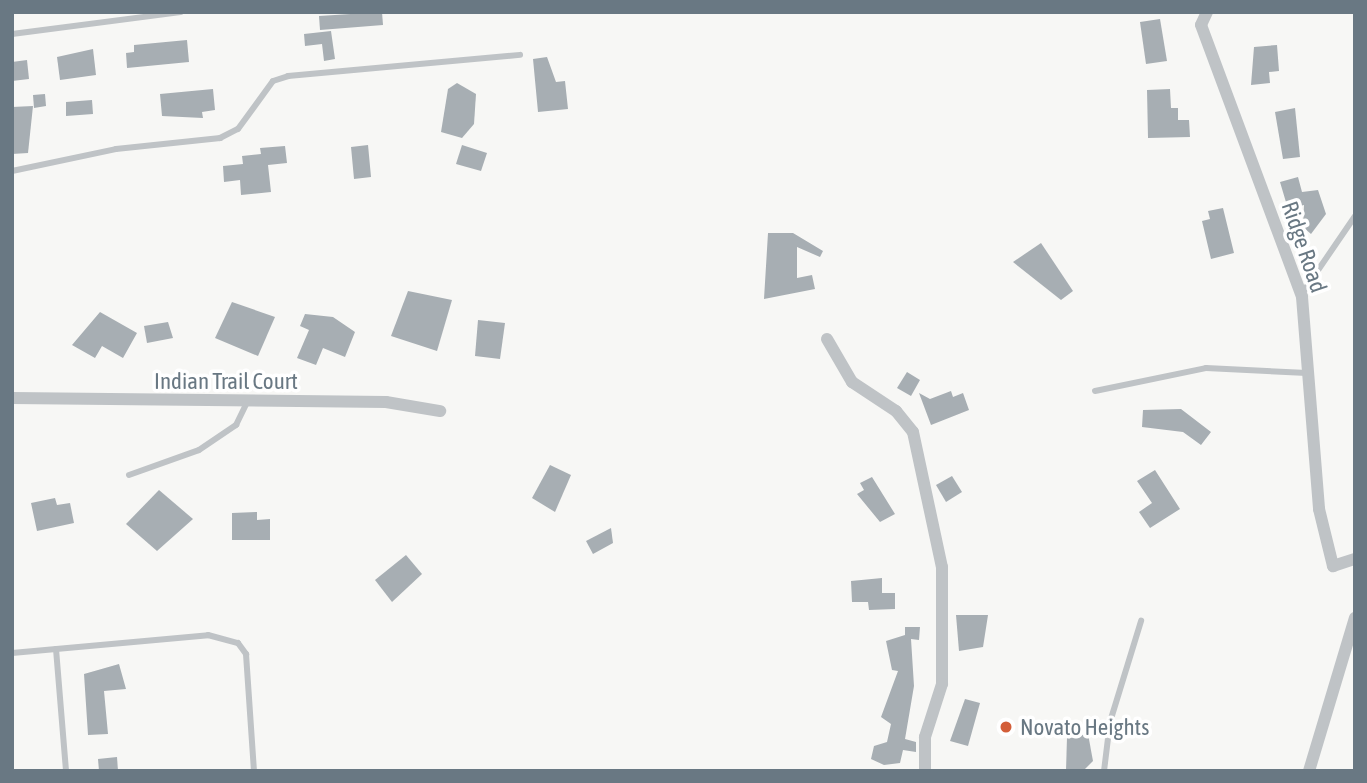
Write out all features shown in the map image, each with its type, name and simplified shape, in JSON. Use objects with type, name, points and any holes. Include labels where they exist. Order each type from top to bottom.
[{"type":"street","name":"Ridge Road","points":[[1207,12],[1201,25],[1301,295],[1319,509],[1333,566],[1355,559]]},
{"type":"street","points":[[827,340],[852,382],[896,411],[913,432],[942,567],[942,684],[925,737],[925,771]]},
{"type":"street","name":"Indian Trail Court","points":[[12,398],[386,402],[440,411]]},
{"type":"street","points":[[1309,771],[1355,618]]},
{"type":"lane","points":[[12,34],[181,12]]},
{"type":"lane","points":[[12,171],[117,149],[220,138],[238,129],[274,81],[288,76],[520,55]]},
{"type":"lane","points":[[1301,295],[1323,272],[1355,216]]},
{"type":"lane","points":[[1096,391],[1206,368],[1285,377],[1308,373]]},
{"type":"lane","points":[[129,474],[200,450],[236,425],[247,402]]},
{"type":"lane","points":[[1104,771],[1110,722],[1141,621]]},
{"type":"lane","points":[[12,653],[208,635],[238,643],[246,654],[254,771]]},
{"type":"lane","points":[[56,649],[66,771]]},
{"type":"building","points":[[382,12],[383,25],[320,30],[319,16]]},
{"type":"building","points":[[1160,19],[1167,61],[1146,64],[1140,22]]},
{"type":"building","points":[[331,31],[335,59],[324,61],[322,44],[305,46],[304,34]]},
{"type":"building","points":[[187,40],[189,62],[127,68],[126,53],[134,52],[134,45]]},
{"type":"building","points":[[1277,45],[1279,71],[1269,72],[1270,83],[1251,85],[1254,47]]},
{"type":"building","points":[[93,49],[96,75],[60,80],[57,57]]},
{"type":"building","points":[[547,57],[556,82],[565,81],[568,109],[538,112],[533,59]]},
{"type":"building","points":[[27,60],[29,79],[12,81],[12,62]]},
{"type":"building","points":[[457,83],[476,94],[474,124],[462,138],[441,132],[448,89]]},
{"type":"building","points":[[213,89],[215,110],[202,112],[203,118],[162,116],[160,94]]},
{"type":"building","points":[[1170,89],[1171,108],[1178,108],[1178,120],[1189,120],[1190,137],[1148,138],[1147,90]]},
{"type":"building","points":[[45,94],[46,106],[34,108],[33,95]]},
{"type":"building","points":[[92,100],[93,114],[66,116],[66,102]]},
{"type":"building","points":[[33,106],[28,153],[12,154],[12,107]]},
{"type":"building","points":[[1295,108],[1300,157],[1283,159],[1275,112]]},
{"type":"building","points":[[368,145],[371,177],[354,179],[351,147]]},
{"type":"building","points":[[462,145],[487,153],[481,171],[456,164]]},
{"type":"building","points":[[285,146],[287,163],[268,165],[271,192],[241,195],[240,180],[224,182],[223,166],[243,164],[242,156],[261,154],[260,148]]},
{"type":"building","points":[[1298,177],[1302,192],[1318,190],[1326,214],[1311,234],[1303,227],[1304,205],[1288,209],[1280,182]]},
{"type":"building","points":[[1223,208],[1234,253],[1211,259],[1202,221],[1210,219],[1208,211]]},
{"type":"building","points":[[768,233],[793,233],[823,251],[820,257],[797,247],[797,278],[812,275],[815,289],[764,299]]},
{"type":"building","points":[[1041,243],[1073,291],[1061,300],[1013,262]]},
{"type":"building","points":[[408,291],[452,300],[437,351],[391,336]]},
{"type":"building","points":[[232,302],[275,317],[258,356],[215,338]]},
{"type":"building","points":[[100,312],[137,333],[123,358],[102,346],[95,358],[72,345]]},
{"type":"building","points":[[305,314],[333,317],[355,332],[345,357],[323,348],[316,365],[297,358],[309,330],[300,326]]},
{"type":"building","points":[[478,320],[505,323],[500,359],[475,356]]},
{"type":"building","points":[[168,322],[173,338],[147,343],[144,326]]},
{"type":"building","points":[[907,372],[920,380],[911,396],[897,388]]},
{"type":"building","points":[[951,391],[953,397],[963,393],[969,410],[931,425],[919,393],[930,399]]},
{"type":"building","points":[[1181,409],[1211,432],[1201,445],[1183,432],[1142,427],[1143,410]]},
{"type":"building","points":[[550,465],[571,475],[555,512],[532,498]]},
{"type":"building","points":[[1155,470],[1180,509],[1150,528],[1139,512],[1152,503],[1137,481]]},
{"type":"building","points":[[952,476],[962,492],[946,502],[936,485]]},
{"type":"building","points":[[872,477],[895,514],[880,522],[857,494],[864,490],[860,483]]},
{"type":"building","points":[[159,490],[193,519],[157,551],[126,524]]},
{"type":"building","points":[[55,498],[57,505],[70,503],[74,523],[37,531],[31,503]]},
{"type":"building","points":[[257,512],[257,520],[270,519],[270,540],[232,540],[232,513]]},
{"type":"building","points":[[611,528],[613,543],[593,554],[586,541]]},
{"type":"building","points":[[406,555],[422,574],[392,602],[375,580]]},
{"type":"building","points":[[882,578],[882,593],[895,593],[895,609],[869,610],[868,602],[852,602],[851,581]]},
{"type":"building","points":[[956,615],[988,615],[983,647],[959,651]]},
{"type":"building","points":[[905,627],[920,627],[919,640],[911,639],[914,686],[905,739],[916,742],[916,752],[903,750],[900,763],[884,765],[871,759],[874,746],[887,742],[891,724],[881,717],[898,671],[892,670],[886,641],[905,635]]},
{"type":"building","points":[[119,664],[126,689],[104,691],[108,734],[88,735],[84,674]]},
{"type":"building","points":[[965,699],[980,703],[968,746],[950,741]]},
{"type":"building","points":[[1088,734],[1093,761],[1083,771],[1066,771],[1067,737]]},
{"type":"building","points":[[117,757],[118,771],[99,771],[98,759]]},
{"type":"place","name":"Novato Heights","points":[[1006,727]]}]
